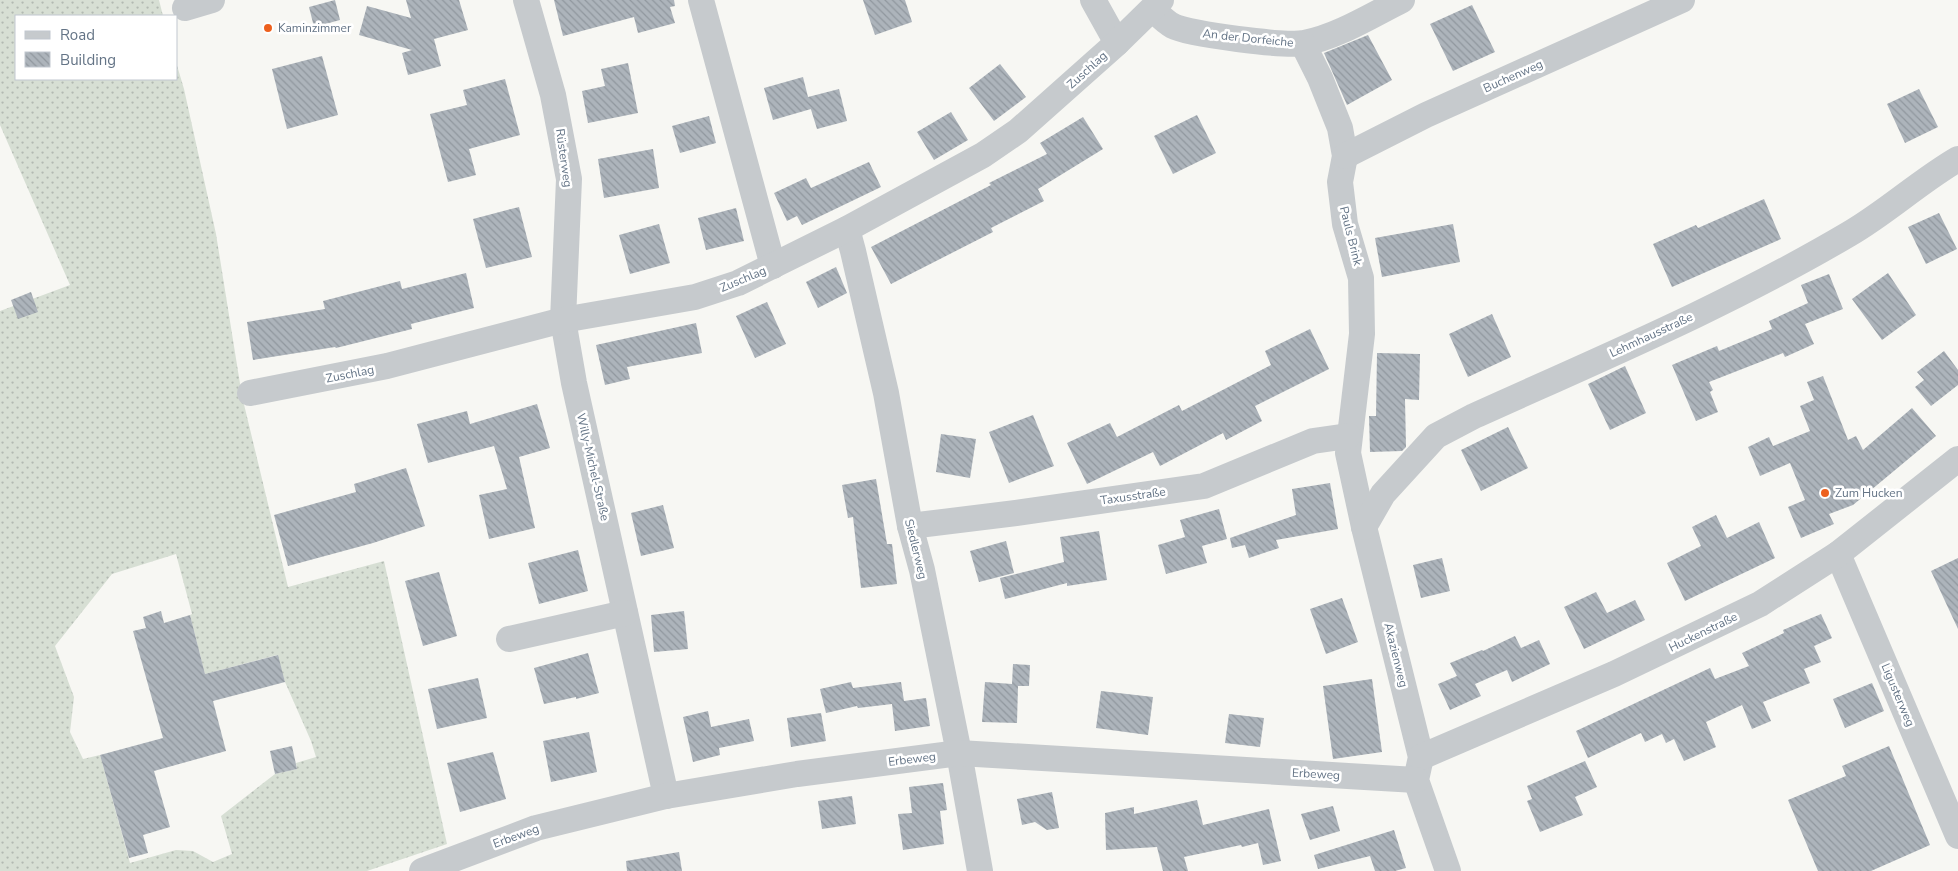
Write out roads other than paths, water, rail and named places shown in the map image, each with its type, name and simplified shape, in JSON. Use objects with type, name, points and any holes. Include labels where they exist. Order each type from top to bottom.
[{"type":"street","points":[[185,8],[212,0]]},
{"type":"street","name":"Rüsterweg","points":[[526,0],[553,95],[569,179],[564,320]]},
{"type":"street","points":[[701,0],[773,266]]},
{"type":"street","points":[[1093,0],[1117,43]]},
{"type":"street","name":"An der Dorfeiche","points":[[1157,4],[1164,21],[1174,27],[1192,32],[1284,44],[1303,44],[1326,37],[1402,0]]},
{"type":"street","name":"Buchenweg","points":[[1345,156],[1426,115],[1682,0]]},
{"type":"street","name":"Zuschlag","points":[[250,393],[387,366],[564,320],[695,297],[738,283],[846,229],[984,155],[1018,130],[1117,43],[1157,4]]},
{"type":"street","name":"Pauls Brink","points":[[1303,44],[1320,78],[1340,128],[1345,156],[1340,182],[1345,224],[1361,278],[1362,334],[1348,436]]},
{"type":"street","name":"Lehmhausstraße","points":[[1364,528],[1383,494],[1436,436],[1474,416],[1722,303],[1850,234],[1937,171],[1958,159]]},
{"type":"street","name":"Siedlerweg","points":[[846,229],[853,251],[886,393],[910,526],[922,570],[959,754],[980,871]]},
{"type":"street","name":"Willy-Michel-Straße","points":[[564,320],[574,383],[666,796]]},
{"type":"street","name":"Taxusstraße","points":[[910,526],[1204,486],[1313,441],[1348,436]]},
{"type":"street","name":"Akazienweg","points":[[1348,436],[1348,453],[1364,528],[1419,768],[1448,871]]},
{"type":"street","name":"Huckenstraße","points":[[1419,768],[1760,604],[1838,554],[1958,459]]},
{"type":"street","name":"Ligusterweg","points":[[1838,554],[1958,836]]},
{"type":"street","points":[[509,639],[625,613]]},
{"type":"street","name":"Erbeweg","points":[[422,871],[536,828],[666,796],[797,774],[959,754],[1419,768]]},
{"type":"place","name":"Kaminzimmer","points":[[268,28]]},
{"type":"place","name":"Zum Hucken","points":[[1825,493]]}]
